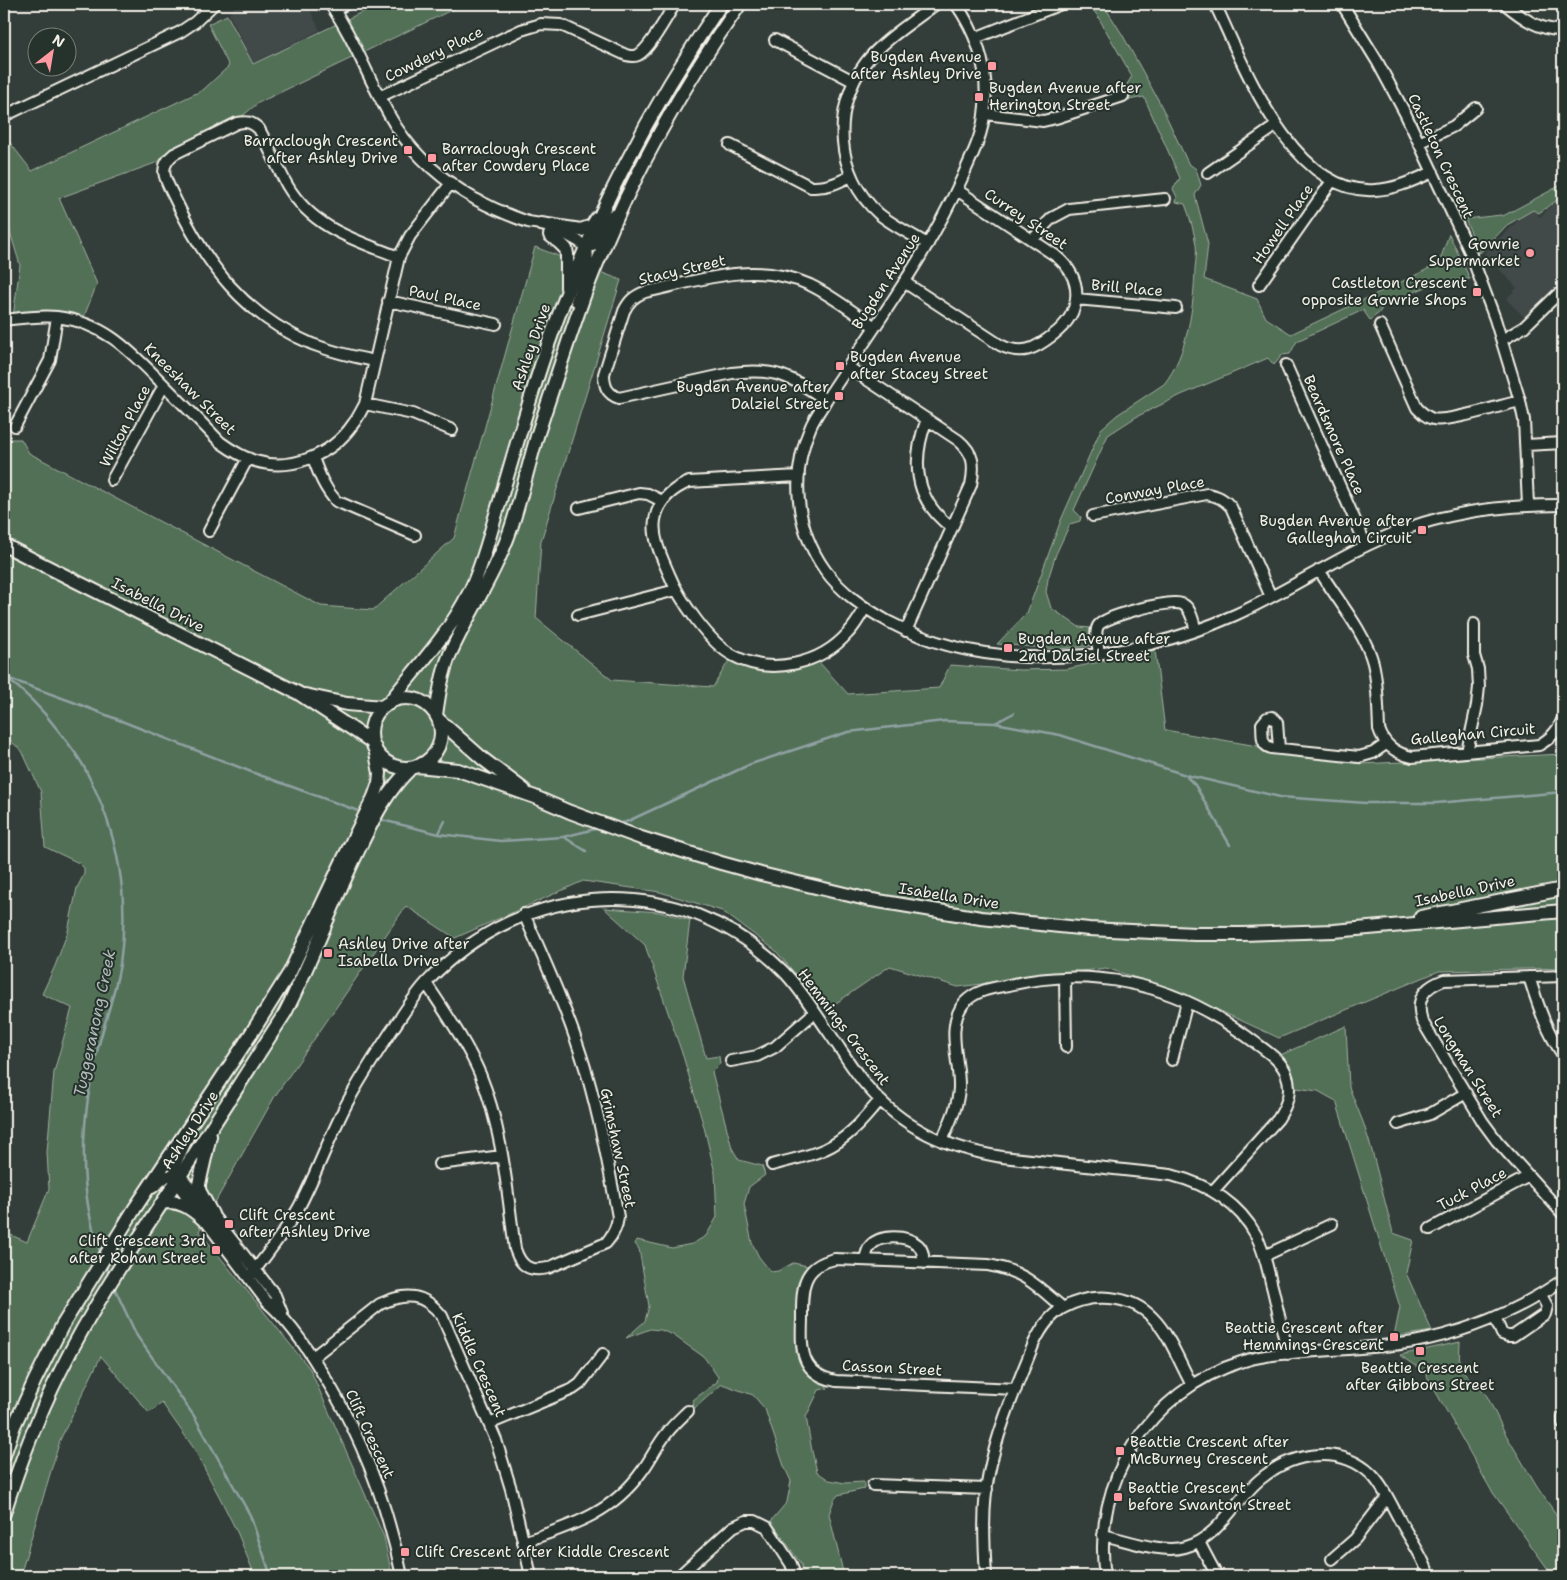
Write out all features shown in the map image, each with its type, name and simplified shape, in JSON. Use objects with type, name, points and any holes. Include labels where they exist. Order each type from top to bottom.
[{"type":"main road","name":"Ashley Drive","points":[[385,705],[448,630],[470,592],[481,563],[532,393],[567,293],[605,206],[647,125],[700,35],[721,4]]},
{"type":"main road","points":[[437,717],[426,705],[413,699],[398,700],[385,705],[373,722],[371,732],[373,745],[379,755],[391,765],[399,767],[414,767],[429,760],[438,747],[441,732],[437,717],[441,683],[450,654],[496,565],[510,532],[538,435],[585,296],[608,239],[633,184],[677,102],[740,4]]},
{"type":"main road","points":[[535,223],[580,230],[592,226],[605,206]]},
{"type":"main road","points":[[550,235],[566,248],[567,293]]},
{"type":"main road","name":"Isabella Drive","points":[[4,544],[298,693],[373,745]]},
{"type":"main road","name":"Isabella Drive","points":[[298,693],[347,704],[385,705]]},
{"type":"main road","name":"Isabella Drive","points":[[437,717],[483,760],[534,797]]},
{"type":"main road","name":"Ashley Drive","points":[[373,745],[380,773],[379,799]]},
{"type":"main road","name":"Ashley Drive","points":[[4,1455],[14,1426],[42,1364],[62,1326],[143,1196],[290,972],[379,799],[414,767]]},
{"type":"main road","name":"Isabella Drive","points":[[414,767],[458,770],[641,838],[721,863],[866,899],[981,918],[1088,929],[1195,934],[1304,933],[1563,911]]},
{"type":"main road","name":"Ashley Drive","points":[[4,1513],[17,1471],[37,1421],[60,1372],[96,1307],[177,1177],[212,1127],[285,1013],[357,841]]},
{"type":"main road","name":"Isabella Drive","points":[[1374,927],[1500,900],[1563,889]]},
{"type":"main road","points":[[208,1217],[199,1190],[199,1184],[212,1127]]},
{"type":"main road","points":[[162,1203],[169,1201],[178,1202],[208,1217]]},
{"type":"street","points":[[4,116],[180,32],[195,22],[214,4]]},
{"type":"street","points":[[346,4],[332,7],[354,44],[379,97],[397,128],[434,170],[475,199],[502,212],[574,238],[587,247],[586,273],[540,405],[538,435]]},
{"type":"street","name":"Cowdery Place","points":[[379,97],[521,30],[541,24],[561,25],[626,55],[634,56],[647,48],[676,4]]},
{"type":"street","points":[[928,244],[880,214],[866,201],[851,176],[844,154],[842,130],[844,111],[853,80],[866,61],[883,44],[936,4]]},
{"type":"street","name":"Bugden Avenue","points":[[956,4],[969,24],[975,38],[985,76],[984,114],[976,148],[957,190],[928,244],[826,400],[812,425],[804,445],[799,476],[799,508],[811,546],[837,585],[866,608],[906,631],[934,642],[964,650],[1029,657],[1099,653],[1148,644],[1196,630],[1234,615],[1366,545],[1406,528],[1446,516],[1487,509],[1528,505],[1563,505]]},
{"type":"street","points":[[975,38],[1061,4]]},
{"type":"street","points":[[1215,4],[1255,88],[1277,125],[1305,160],[1318,172],[1332,181],[1348,187],[1375,190],[1394,188],[1433,172]]},
{"type":"street","name":"Castleton Crescent","points":[[1342,4],[1377,61],[1419,142],[1467,247],[1502,340],[1524,420],[1528,505]]},
{"type":"street","points":[[1505,4],[1531,23],[1543,28],[1563,30]]},
{"type":"street","points":[[775,40],[853,80]]},
{"type":"street","points":[[984,114],[1030,121],[1043,121],[1122,96]]},
{"type":"street","points":[[535,223],[538,230],[572,244],[587,247],[596,245],[651,136],[677,102]]},
{"type":"street","points":[[1419,142],[1454,126],[1476,108]]},
{"type":"street","points":[[375,361],[342,354],[300,338],[275,324],[240,297],[220,275],[198,244],[163,174],[165,163],[174,154],[237,123],[251,123],[260,129],[287,185],[299,202],[313,216],[329,228],[398,257]]},
{"type":"street","points":[[1208,173],[1277,125]]},
{"type":"street","points":[[730,145],[811,187],[831,186],[851,176]]},
{"type":"street","name":"Howell Place","points":[[1259,285],[1332,181]]},
{"type":"street","name":"Kneeshaw Street","points":[[4,320],[30,317],[57,317],[78,321],[98,328],[116,339],[132,353],[220,442],[234,452],[248,458],[272,464],[288,464],[313,458],[340,439],[353,425],[365,404],[398,257],[410,236],[451,183]]},
{"type":"street","name":"Currey Street","points":[[957,190],[1065,263],[1074,279],[1076,299]]},
{"type":"street","points":[[1033,240],[1042,227],[1052,218],[1068,209],[1165,199]]},
{"type":"street","name":"Stacy Street","points":[[826,400],[797,382],[782,375],[766,371],[732,373],[619,398],[610,394],[606,388],[604,374],[624,311],[634,297],[645,292],[726,274],[749,272],[791,278],[811,286],[875,327]]},
{"type":"street","points":[[904,282],[1000,345],[1009,350],[1020,352],[1042,344],[1059,331],[1072,314],[1076,299]]},
{"type":"street","points":[[1502,340],[1524,327],[1563,292]]},
{"type":"street","name":"Brill Place","points":[[1076,299],[1176,308]]},
{"type":"street","name":"Paul Place","points":[[388,301],[496,324]]},
{"type":"street","points":[[15,426],[50,360],[57,317]]},
{"type":"street","points":[[1380,325],[1417,408],[1424,415],[1432,419],[1447,419],[1520,400]]},
{"type":"street","name":"Beardsmore Place","points":[[1286,365],[1366,545]]},
{"type":"street","points":[[848,367],[966,446],[973,461],[974,473],[971,485],[906,631]]},
{"type":"street","name":"Wilton Place","points":[[112,480],[164,385]]},
{"type":"street","points":[[365,404],[413,414],[452,430]]},
{"type":"street","points":[[927,420],[918,451],[920,482],[924,497],[932,509],[941,520],[952,528]]},
{"type":"street","points":[[1526,445],[1563,443]]},
{"type":"street","points":[[209,531],[248,458]]},
{"type":"street","points":[[313,458],[323,483],[336,501],[414,536]]},
{"type":"street","points":[[799,476],[689,482],[679,486],[670,493],[662,501],[656,517],[655,533],[662,560],[676,590],[690,612],[726,651],[748,663],[765,666],[791,665],[826,652],[849,633],[866,608]]},
{"type":"street","points":[[579,508],[639,493],[648,494],[662,501]]},
{"type":"street","name":"Conway Place","points":[[1093,516],[1208,494],[1223,493],[1225,500],[1234,511],[1271,597]]},
{"type":"street","points":[[1279,749],[1358,757],[1373,754],[1386,744],[1379,728],[1376,681],[1368,648],[1319,570]]},
{"type":"street","points":[[578,615],[676,590]]},
{"type":"street","points":[[1099,653],[1097,633],[1100,624],[1115,617],[1151,606],[1175,602],[1183,604],[1190,612],[1196,630]]},
{"type":"street","points":[[1467,752],[1479,687],[1478,670],[1474,655],[1474,624]]},
{"type":"street","name":"Galleghan Circuit","points":[[1386,744],[1400,754],[1412,757],[1539,745],[1548,740],[1562,722]]},
{"type":"street","name":"Hemmings Crescent","points":[[252,1274],[288,1226],[356,1086],[405,1010],[426,982],[454,956],[472,942],[498,927],[524,914],[550,906],[602,899],[653,902],[700,916],[726,928],[750,943],[783,971],[857,1074],[880,1100],[909,1124],[942,1141],[977,1153],[1171,1175],[1197,1183],[1230,1202],[1244,1217],[1256,1235],[1264,1256],[1288,1354]]},
{"type":"street","name":"Grimshaw Street","points":[[426,982],[465,1045],[480,1074],[495,1120],[518,1258],[527,1267],[539,1270],[548,1268],[606,1243],[612,1237],[618,1217],[592,1095],[570,1022],[524,914]]},
{"type":"street","name":"Longman Street","points":[[1563,976],[1444,980],[1430,986],[1423,996],[1419,1012],[1422,1021],[1497,1141],[1563,1214]]},
{"type":"street","points":[[1529,977],[1542,1018],[1549,1034],[1563,1055]]},
{"type":"street","points":[[1065,978],[1066,1047]]},
{"type":"street","points":[[942,1141],[957,1103],[959,1089],[954,1025],[963,1005],[971,997],[985,990],[1017,983],[1065,978],[1097,979],[1128,983],[1159,991],[1215,1015],[1240,1031],[1264,1050],[1280,1063],[1285,1071],[1289,1082],[1287,1104],[1278,1119],[1213,1191]]},
{"type":"street","points":[[1172,1060],[1187,1002]]},
{"type":"street","points":[[731,1061],[757,1056],[775,1047],[814,1012]]},
{"type":"street","points":[[1398,1124],[1430,1114],[1466,1093]]},
{"type":"street","points":[[772,1165],[825,1150],[839,1142],[858,1125],[880,1100]]},
{"type":"street","points":[[143,1196],[166,1176],[177,1177],[174,1166],[203,1105]]},
{"type":"street","points":[[439,1164],[502,1156]]},
{"type":"street","name":"Tuck Place","points":[[1430,1229],[1529,1176]]},
{"type":"street","name":"Clift Crescent","points":[[177,1177],[252,1274],[267,1302],[283,1316],[336,1395],[357,1436],[375,1478],[395,1542],[402,1576]]},
{"type":"street","points":[[1264,1256],[1332,1224]]},
{"type":"street","points":[[865,1260],[867,1250],[874,1242],[896,1238],[908,1240],[918,1245],[923,1252],[924,1263]]},
{"type":"street","name":"Casson Street","points":[[1016,1388],[825,1379],[808,1366],[803,1356],[801,1344],[802,1290],[806,1279],[816,1266],[825,1261],[835,1259],[988,1265],[1004,1268],[1019,1274],[1032,1282],[1063,1308]]},
{"type":"street","points":[[1105,1576],[1103,1535],[1111,1491],[1119,1469],[1142,1430],[1173,1398],[1192,1385],[1216,1371],[1241,1362],[1268,1356],[1379,1346],[1422,1340],[1463,1330],[1495,1318],[1541,1295],[1563,1280]]},
{"type":"street","points":[[1495,1318],[1502,1334],[1513,1336],[1545,1314],[1547,1306],[1541,1295]]},
{"type":"street","name":"Kiddle Crescent","points":[[312,1357],[380,1304],[392,1299],[404,1296],[421,1298],[435,1307],[442,1316],[489,1424],[511,1489],[531,1576]]},
{"type":"street","points":[[986,1576],[984,1545],[987,1489],[997,1442],[1016,1388],[1040,1331],[1048,1321],[1063,1308],[1087,1299],[1119,1299],[1140,1308],[1152,1317],[1162,1329],[1192,1385]]},
{"type":"street","points":[[489,1424],[557,1396],[580,1384],[603,1354]]},
{"type":"street","points":[[523,1542],[586,1520],[612,1503],[628,1489],[642,1472],[667,1433],[688,1411]]},
{"type":"street","points":[[1563,1417],[1563,1423]]},
{"type":"street","points":[[1103,1535],[1157,1548],[1185,1547],[1199,1542],[1217,1528],[1264,1476],[1288,1462],[1304,1457],[1329,1455],[1352,1462],[1371,1475],[1387,1497],[1423,1561],[1429,1576]]},
{"type":"street","points":[[873,1485],[987,1489]]},
{"type":"street","points":[[1332,1559],[1355,1539],[1387,1497]]},
{"type":"street","points":[[679,1576],[733,1527],[746,1521],[756,1521],[767,1527],[791,1564],[795,1576]]},
{"type":"street","points":[[1199,1542],[1217,1576]]},
{"type":"shaded area","points":[[236,4],[307,4],[320,30],[253,63],[229,14]]},
{"type":"shaded area","points":[[1560,197],[1563,201],[1563,279],[1524,317],[1506,299],[1517,288],[1484,253],[1531,208],[1540,217]]},
{"type":"green space","points":[[379,4],[464,4],[258,103],[240,118],[158,162],[59,198],[97,284],[83,319],[13,317],[20,265],[7,222],[4,223],[4,135],[32,171],[203,90],[229,66],[208,24],[227,15],[253,64]]},
{"type":"green space","points":[[1088,4],[1103,4],[1160,103],[1188,163],[1196,169],[1201,185],[1195,195],[1208,244],[1204,279],[1257,299],[1266,318],[1291,334],[1439,263],[1449,234],[1470,279],[1440,281],[1384,305],[1379,313],[1370,320],[1363,310],[1297,341],[1290,354],[1282,355],[1274,365],[1268,358],[1181,395],[1136,417],[1108,435],[1074,510],[1081,517],[1080,521],[1070,524],[1056,554],[1046,592],[1051,608],[1079,627],[1091,628],[1090,646],[1058,649],[997,644],[1027,613],[1061,520],[1101,429],[1117,415],[1164,384],[1179,358],[1191,313],[1196,248],[1192,224],[1185,204],[1176,202],[1177,197],[1173,189],[1180,178],[1144,97],[1129,100],[1131,94],[1126,86],[1132,76],[1097,15]]},
{"type":"green space","points":[[1563,184],[1563,200],[1560,198],[1539,213],[1533,210],[1507,225],[1480,253],[1465,219],[1503,216]]},
{"type":"green space","points":[[535,247],[621,280],[541,541],[536,618],[612,680],[713,687],[731,657],[794,668],[818,661],[848,694],[939,688],[950,665],[1020,670],[1067,669],[1155,650],[1165,730],[1361,764],[1563,754],[1563,968],[1439,971],[1279,1038],[1177,991],[1106,968],[958,987],[890,966],[826,1010],[775,950],[722,911],[660,892],[583,881],[455,938],[406,906],[275,1096],[199,1231],[310,1369],[384,1537],[392,1576],[255,1576],[238,1534],[193,1447],[162,1403],[149,1413],[101,1356],[60,1440],[20,1576],[4,1576],[4,1294],[9,1281],[4,1279],[4,1232],[27,1242],[49,1189],[47,1152],[54,1072],[72,1008],[42,994],[68,931],[77,888],[84,874],[84,868],[79,863],[45,847],[41,792],[22,751],[4,735],[4,429],[9,439],[21,439],[29,453],[321,606],[373,610],[454,538]]},
{"type":"green space","points":[[604,908],[659,912],[690,920],[683,976],[706,1058],[719,1056],[720,1064],[712,1072],[732,1148],[739,1160],[762,1166],[765,1175],[749,1187],[744,1204],[752,1243],[759,1257],[771,1272],[778,1271],[793,1263],[808,1266],[809,1268],[800,1282],[797,1291],[796,1353],[809,1374],[824,1383],[828,1388],[819,1390],[806,1417],[817,1472],[829,1480],[845,1483],[864,1482],[864,1489],[838,1495],[829,1514],[844,1576],[803,1576],[801,1564],[771,1521],[787,1502],[791,1481],[765,1409],[753,1395],[722,1384],[694,1409],[693,1400],[717,1382],[718,1377],[704,1357],[673,1335],[661,1330],[650,1329],[626,1338],[645,1321],[649,1306],[639,1249],[635,1244],[637,1240],[672,1248],[692,1244],[706,1236],[717,1217],[715,1173],[704,1127],[683,1056],[645,945]]},
{"type":"green space","points":[[1346,1026],[1349,1087],[1371,1147],[1393,1233],[1413,1240],[1406,1273],[1432,1331],[1394,1337],[1400,1307],[1336,1101],[1318,1091],[1289,1087],[1278,1056]]},
{"type":"green space","points":[[1460,1342],[1459,1367],[1487,1396],[1505,1433],[1537,1487],[1563,1524],[1563,1576],[1553,1576],[1491,1490],[1424,1371],[1400,1355]]},
{"type":"waterway","name":"Tuggeranong Creek","points":[[4,676],[39,707],[81,761],[107,818],[119,866],[123,915],[120,964],[92,1077],[85,1128],[84,1154],[88,1205],[93,1230],[101,1254]]},
{"type":"waterway","points":[[7,678],[361,812]]},
{"type":"waterway","points":[[995,723],[1014,713]]},
{"type":"waterway","points":[[617,824],[626,822],[751,764],[848,732],[944,721],[995,723],[1060,735],[1186,775],[1280,797],[1366,803],[1436,803],[1563,792]]},
{"type":"waterway","points":[[1187,777],[1195,785],[1230,845]]},
{"type":"waterway","points":[[378,819],[439,834],[501,841],[563,837],[599,828]]},
{"type":"waterway","points":[[439,833],[445,821]]},
{"type":"waterway","points":[[564,837],[586,851]]},
{"type":"waterway","name":"Tuggeranong Creek","points":[[105,1264],[109,1275]]},
{"type":"waterway","name":"Tuggeranong Creek","points":[[114,1287],[137,1336],[194,1416],[250,1515],[271,1576]]},
{"type":"place","name":"Bugden Avenue after Ashley Drive","points":[[992,66]]},
{"type":"place","name":"Bugden Avenue after Herington Street","points":[[979,97]]},
{"type":"place","name":"Barraclough Crescent after Ashley Drive","points":[[408,150]]},
{"type":"place","name":"Barraclough Crescent after Cowdery Place","points":[[432,158]]},
{"type":"place","name":"Gowrie Supermarket","points":[[1530,253]]},
{"type":"place","name":"Castleton Crescent opposite Gowrie Shops","points":[[1477,292]]},
{"type":"place","name":"Bugden Avenue after Stacey Street","points":[[840,366]]},
{"type":"place","name":"Bugden Avenue after Dalziel Street","points":[[839,396]]},
{"type":"place","name":"Bugden Avenue after Galleghan Circuit","points":[[1422,530]]},
{"type":"place","name":"Bugden Avenue after 2nd Dalziel Street","points":[[1008,648]]},
{"type":"place","name":"Ashley Drive after Isabella Drive","points":[[328,953]]},
{"type":"place","name":"Clift Crescent after Ashley Drive","points":[[229,1224]]},
{"type":"place","name":"Clift Crescent 3rd after Rohan Street","points":[[216,1250]]},
{"type":"place","name":"Beattie Crescent after Hemmings Crescent","points":[[1394,1337]]},
{"type":"place","name":"Beattie Crescent after Gibbons Street","points":[[1420,1351]]},
{"type":"place","name":"Beattie Crescent after McBurney Crescent","points":[[1120,1451]]},
{"type":"place","name":"Beattie Crescent before Swanton Street","points":[[1118,1497]]},
{"type":"place","name":"Clift Crescent after Kiddle Crescent","points":[[405,1552]]}]
